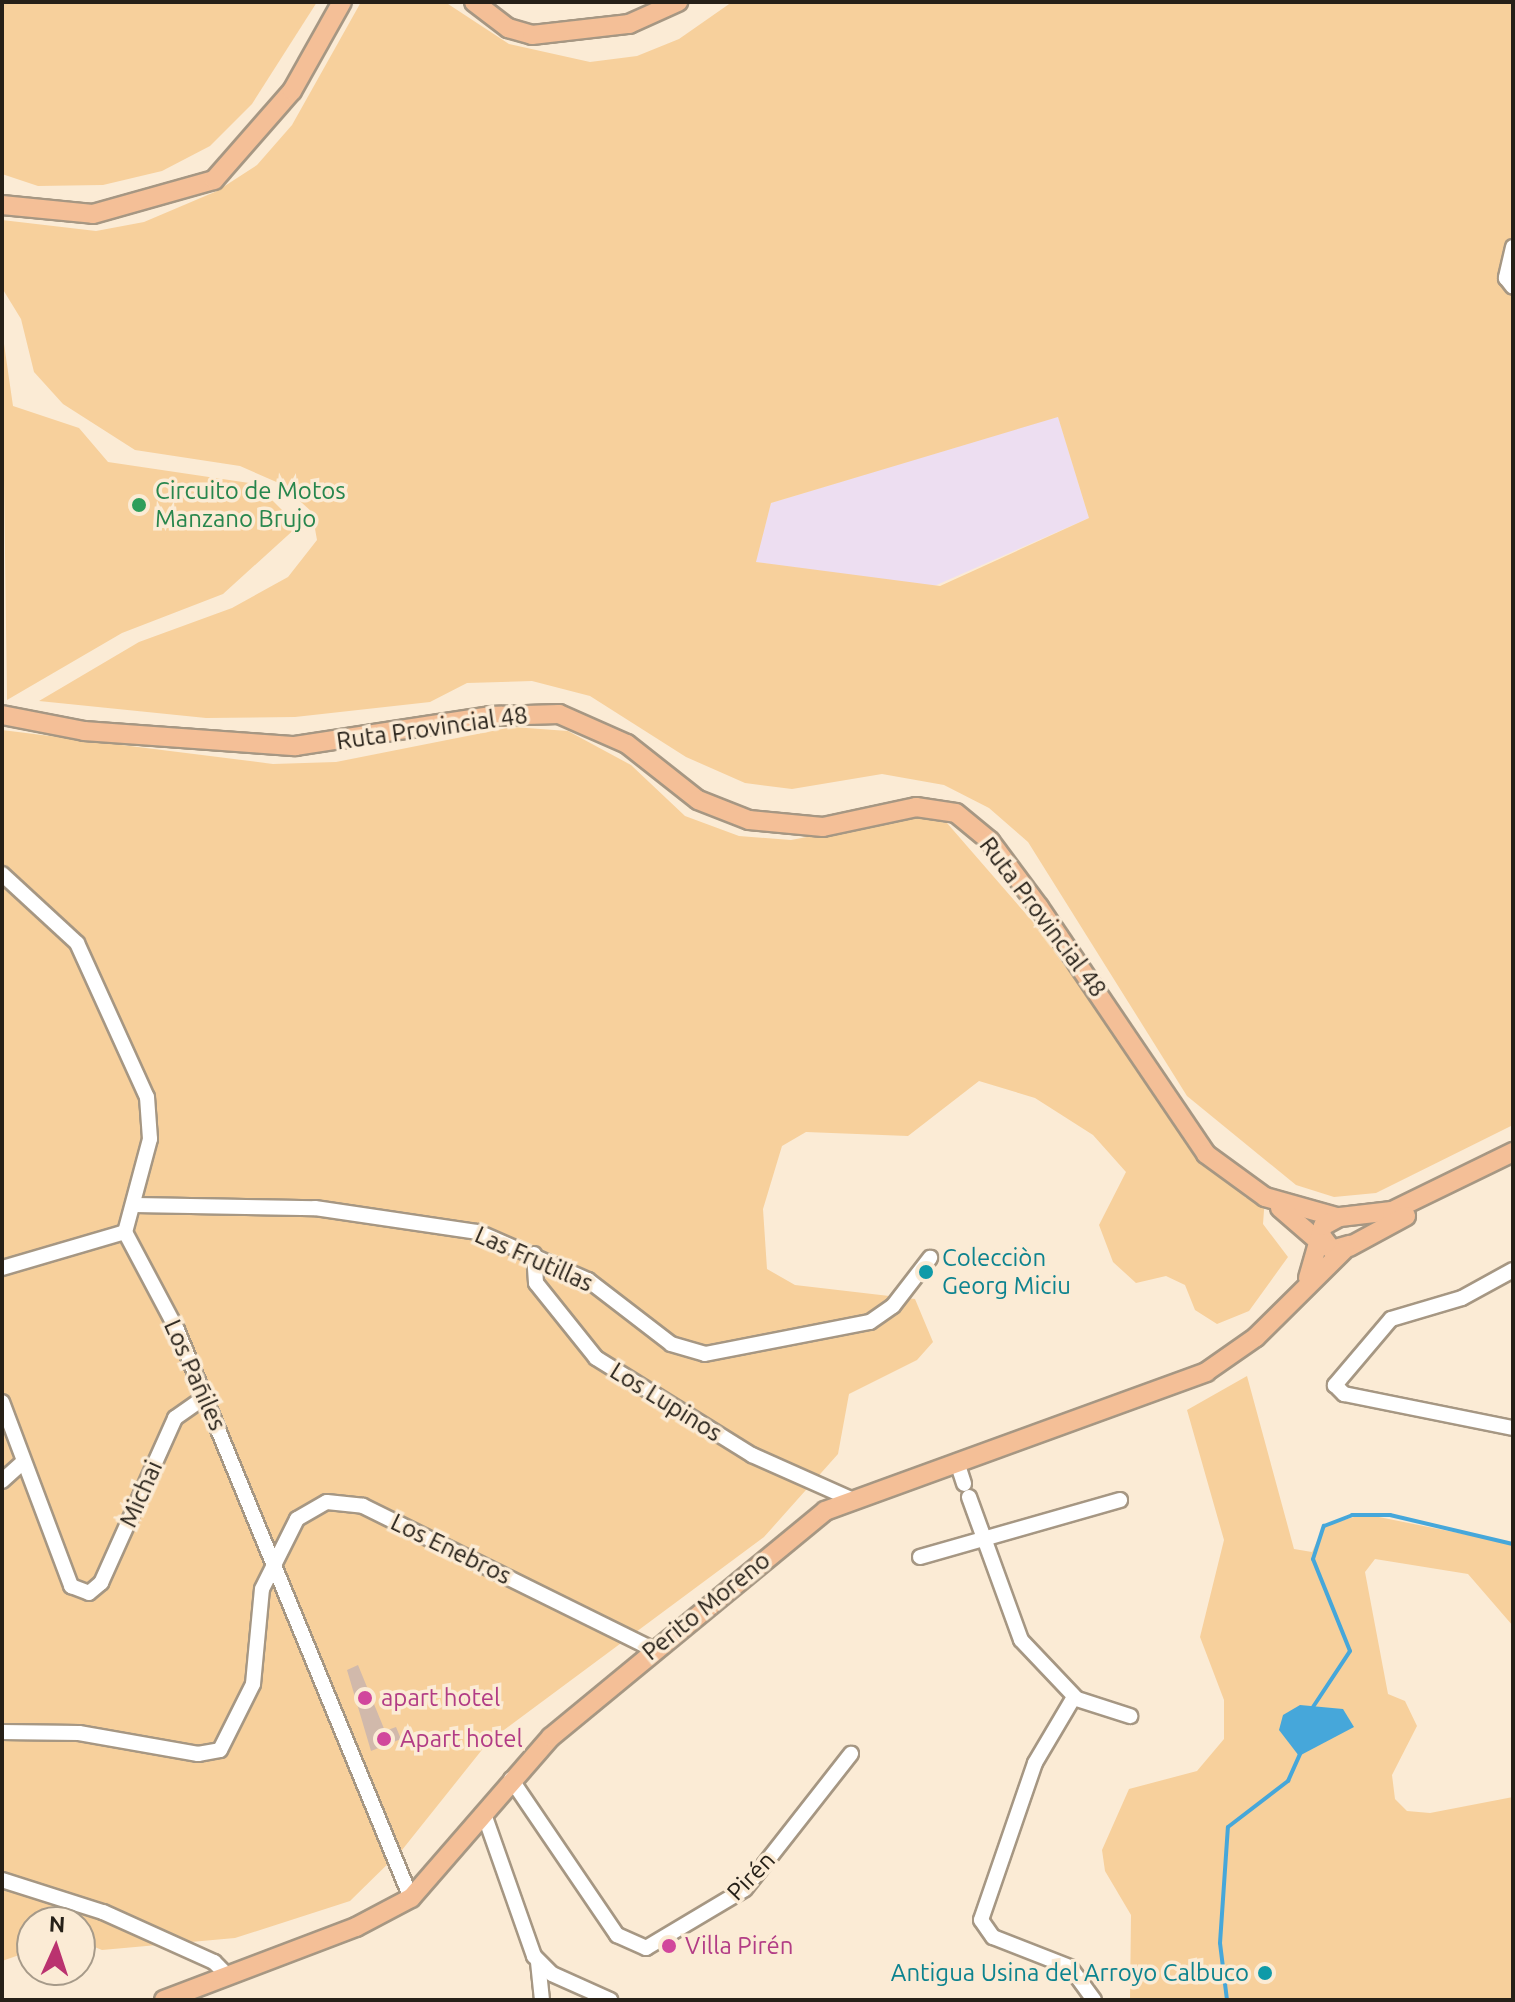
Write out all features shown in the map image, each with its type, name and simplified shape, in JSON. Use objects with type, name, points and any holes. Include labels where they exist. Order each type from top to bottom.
[{"type":"main road","points":[[2,205],[93,214],[214,180],[292,91],[342,2]]},
{"type":"main road","points":[[474,2],[508,28],[532,35],[629,24],[678,2]]},
{"type":"main road","name":"Ruta Provincial 48","points":[[2,715],[84,731],[295,746],[490,716],[559,714],[627,744],[698,800],[749,820],[823,827],[916,807],[956,813],[990,841],[1048,919],[1196,1143],[1332,1244]]},
{"type":"main road","name":"Ruta Provincial 48","points":[[1265,1197],[1338,1217],[1392,1211],[1513,1152]]},
{"type":"main road","points":[[1332,1244],[1513,1160]]},
{"type":"main road","points":[[1338,1217],[1354,1231],[1332,1244],[1338,1217]]},
{"type":"main road","name":"Perito Moreno","points":[[164,2000],[411,1898],[511,1779],[652,1649],[818,1516],[851,1499],[1206,1372],[1256,1337],[1301,1289],[1332,1244]]},
{"type":"main road","name":"Perito Moreno","points":[[1301,1289],[1332,1244]]},
{"type":"street","points":[[1513,247],[1506,278],[1513,287]]},
{"type":"street","points":[[2,1268],[125,1232],[135,1205],[151,1131],[147,1097],[77,943],[3,874]]},
{"type":"street","name":"Las Frutillas","points":[[135,1205],[325,1209],[465,1229],[534,1254],[598,1285],[671,1344],[705,1354],[870,1322],[893,1306],[930,1258]]},
{"type":"street","name":"Los Pañiles","points":[[125,1232],[205,1397],[411,1898]]},
{"type":"street","name":"Los Lupinos","points":[[534,1254],[536,1283],[596,1358],[752,1455],[851,1499]]},
{"type":"street","points":[[1513,1270],[1462,1298],[1391,1319],[1335,1385],[1344,1394],[1513,1428]]},
{"type":"street","name":"Michai","points":[[21,1464],[71,1586],[83,1593],[101,1583],[175,1418],[205,1397]]},
{"type":"street","points":[[2,1402],[21,1464],[2,1481]]},
{"type":"street","points":[[957,1462],[1017,1634],[1074,1697],[1130,1716]]},
{"type":"street","points":[[920,1557],[984,1543],[1120,1500]]},
{"type":"street","name":"Los Enebros","points":[[277,1570],[307,1509],[356,1503],[652,1649]]},
{"type":"street","points":[[2,1732],[79,1733],[198,1754],[220,1750],[251,1693],[261,1594],[277,1570]]},
{"type":"street","points":[[1074,1697],[1032,1769],[981,1924],[993,1937],[1065,1963],[1094,2000]]},
{"type":"street","name":"Pirén","points":[[511,1779],[617,1935],[646,1948],[745,1889],[851,1754]]},
{"type":"street","points":[[484,1814],[538,1962],[542,2000]]},
{"type":"street","points":[[2,1880],[103,1912],[218,1964],[228,1976]]},
{"type":"street","points":[[538,1962],[610,2000]]},
{"type":"shaded area","points":[[2,2],[317,2],[252,104],[210,146],[162,171],[103,185],[38,186],[2,174]]},
{"type":"shaded area","points":[[361,2],[445,2],[509,44],[590,62],[637,56],[679,39],[732,2],[1513,2],[1513,1125],[1376,1193],[1334,1197],[1296,1185],[1187,1096],[1028,842],[989,808],[944,785],[882,774],[792,789],[745,783],[686,757],[590,696],[532,681],[467,683],[430,702],[295,717],[206,718],[39,701],[139,642],[232,608],[288,577],[317,540],[312,512],[281,484],[240,466],[135,450],[63,404],[34,372],[21,319],[2,288],[2,220],[96,231],[144,222],[217,191],[257,165],[292,125]],"holes":[[[1058,417],[1089,518],[940,586],[756,562],[771,503]]]},
{"type":"shaded area","name":"Circuito de Motos Manzano Brujo","points":[[2,330],[13,406],[79,428],[108,462],[256,484],[298,526],[223,594],[122,633],[7,700]]},
{"type":"shaded area","points":[[1058,416],[1089,518],[932,587],[755,562],[771,503]]},
{"type":"shaded area","points":[[513,727],[568,731],[631,765],[685,816],[739,836],[791,840],[913,817],[947,823],[1124,1027],[1191,1146],[1246,1198],[1265,1197],[1263,1224],[1288,1257],[1249,1311],[1217,1324],[1195,1310],[1185,1285],[1166,1276],[1136,1283],[1113,1262],[1099,1225],[1126,1172],[1093,1135],[1035,1098],[979,1081],[908,1136],[806,1132],[782,1146],[763,1209],[767,1269],[795,1285],[915,1299],[933,1342],[917,1360],[849,1394],[838,1454],[764,1537],[489,1741],[402,1850],[350,1901],[235,1938],[102,1950],[96,1948],[96,1906],[16,1906],[16,1956],[2,1961],[2,730],[273,764],[336,762]]},
{"type":"shaded area","points":[[1247,1376],[1294,1549],[1312,1552],[1324,1526],[1364,1514],[1513,1544],[1513,1626],[1468,1574],[1375,1559],[1365,1572],[1388,1694],[1405,1701],[1417,1726],[1392,1775],[1395,1799],[1407,1811],[1430,1813],[1513,1797],[1513,2000],[1130,2000],[1131,1915],[1105,1871],[1102,1850],[1129,1789],[1197,1771],[1224,1739],[1224,1700],[1200,1637],[1224,1540],[1187,1410]]},
{"type":"water","points":[[1300,1705],[1343,1709],[1354,1727],[1299,1756],[1279,1730],[1283,1715]]},
{"type":"building","points":[[358,1665],[385,1731],[396,1727],[401,1739],[371,1751],[347,1670]]},
{"type":"waterway","points":[[1313,1707],[1350,1651],[1313,1559],[1324,1526],[1352,1515],[1390,1515],[1513,1544]]},
{"type":"waterway","points":[[1227,2000],[1220,1943],[1228,1827],[1288,1781],[1300,1754]]},
{"type":"place","name":"Circuito de Motos Manzano Brujo","points":[[139,505]]},
{"type":"place","name":"Colecciòn Georg Miciu","points":[[926,1272]]},
{"type":"place","name":"apart hotel","points":[[365,1698]]},
{"type":"place","name":"Apart hotel","points":[[384,1739]]},
{"type":"place","name":"Villa Pirén","points":[[669,1946]]},
{"type":"place","name":"Antigua Usina del Arroyo Calbuco","points":[[1265,1973]]}]
